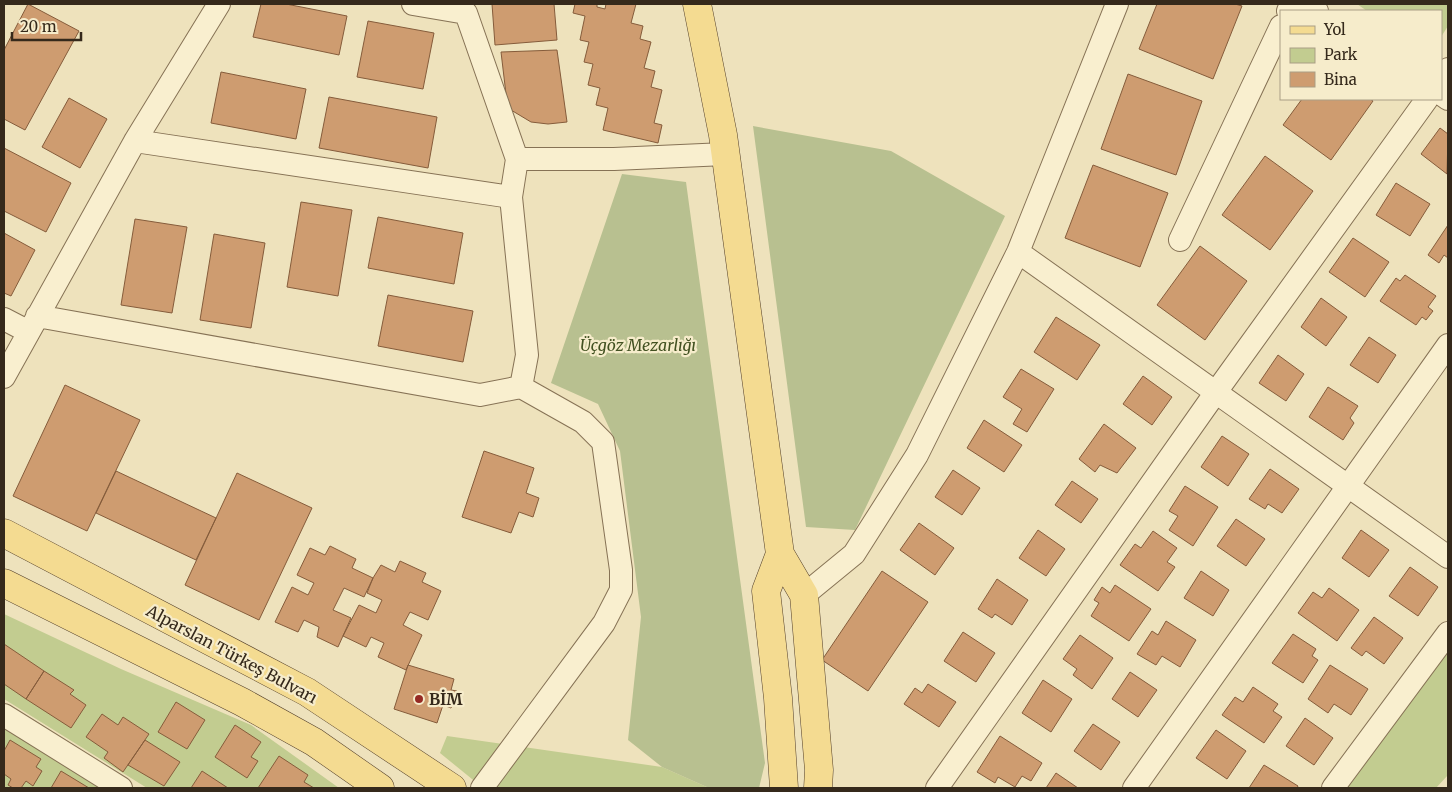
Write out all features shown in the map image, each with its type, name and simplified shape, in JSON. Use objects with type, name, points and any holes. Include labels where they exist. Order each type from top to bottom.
[{"type":"main road","points":[[696,4],[725,154],[780,554],[804,595],[819,770],[818,788]]},
{"type":"main road","name":"Alparslan Türkeş Bulvarı","points":[[4,533],[307,692],[452,788]]},
{"type":"main road","points":[[780,554],[766,591],[778,698],[784,788]]},
{"type":"main road","points":[[4,583],[242,702],[314,742],[380,788]]},
{"type":"street","points":[[4,377],[135,141],[219,4]]},
{"type":"street","points":[[413,4],[465,8],[517,159],[510,197],[527,355],[520,387]]},
{"type":"street","points":[[804,595],[854,554],[917,455],[1018,252],[1117,4]]},
{"type":"street","points":[[1180,240],[1280,28]]},
{"type":"street","points":[[946,785],[1216,392],[1426,100]]},
{"type":"street","points":[[135,141],[510,197]]},
{"type":"street","points":[[517,159],[614,159],[725,154]]},
{"type":"street","points":[[1018,252],[1448,557]]},
{"type":"street","points":[[4,320],[480,395],[520,387],[583,422],[603,442],[622,570],[621,590],[604,623],[482,788]]},
{"type":"street","points":[[1134,788],[1448,345]]},
{"type":"street","points":[[1333,788],[1448,633]]},
{"type":"street","points":[[4,715],[121,788]]},
{"type":"green space","points":[[1357,4],[1448,4],[1448,26],[1442,35],[1442,10],[1366,10]]},
{"type":"green space","points":[[753,126],[891,151],[1005,216],[855,530],[806,527]]},
{"type":"green space","name":"Üçgöz Mezarlığı","points":[[622,174],[686,182],[765,763],[759,788],[709,788],[662,767],[628,740],[641,617],[620,451],[598,404],[551,383]]},
{"type":"green space","points":[[4,614],[121,669],[251,725],[339,788],[147,788],[4,699]]},
{"type":"green space","points":[[1448,651],[1448,775],[1436,788],[1346,788]]},
{"type":"green space","points":[[4,726],[101,788],[4,788]]},
{"type":"green space","points":[[447,736],[662,767],[709,788],[483,788],[440,753]]},
{"type":"building","points":[[28,4],[79,31],[25,130],[4,119],[4,50]]},
{"type":"building","points":[[261,4],[286,4],[347,16],[339,55],[253,37]]},
{"type":"building","points":[[492,4],[554,4],[557,40],[495,45]]},
{"type":"building","points":[[575,4],[597,4],[597,7],[605,9],[606,4],[636,4],[631,23],[643,26],[640,39],[651,42],[644,68],[655,71],[651,87],[662,90],[654,123],[662,125],[658,143],[603,130],[608,108],[596,105],[600,88],[588,85],[593,64],[584,62],[589,42],[580,40],[585,16],[573,13]]},
{"type":"building","points":[[1157,4],[1235,4],[1242,6],[1213,79],[1139,49]]},
{"type":"building","points":[[368,21],[434,33],[423,89],[357,77]]},
{"type":"building","points":[[557,50],[567,122],[548,124],[531,122],[511,110],[506,94],[501,52]]},
{"type":"building","points":[[221,72],[306,89],[296,139],[211,123]]},
{"type":"building","points":[[1128,74],[1202,101],[1176,175],[1101,149]]},
{"type":"building","points":[[329,97],[437,117],[428,168],[319,148]]},
{"type":"building","points":[[69,98],[107,119],[80,168],[42,147]]},
{"type":"building","points":[[1301,100],[1373,101],[1331,160],[1283,125]]},
{"type":"building","points":[[1440,128],[1448,134],[1447,174],[1421,154]]},
{"type":"building","points":[[4,148],[71,183],[46,232],[4,211]]},
{"type":"building","points":[[1265,156],[1313,191],[1270,250],[1222,215]]},
{"type":"building","points":[[1093,165],[1168,193],[1140,267],[1065,238]]},
{"type":"building","points":[[1396,183],[1430,204],[1410,236],[1376,215]]},
{"type":"building","points":[[301,202],[352,210],[338,296],[287,287]]},
{"type":"building","points":[[378,217],[463,233],[454,284],[368,268]]},
{"type":"building","points":[[135,219],[187,227],[172,313],[121,305]]},
{"type":"building","points":[[1448,225],[1448,258],[1444,255],[1439,263],[1428,255]]},
{"type":"building","points":[[4,233],[35,250],[11,296],[4,293]]},
{"type":"building","points":[[214,234],[265,243],[251,328],[200,320]]},
{"type":"building","points":[[1353,238],[1389,262],[1365,297],[1329,272]]},
{"type":"building","points":[[1200,246],[1247,281],[1205,340],[1157,305]]},
{"type":"building","points":[[1405,275],[1436,296],[1428,307],[1433,311],[1426,320],[1422,317],[1416,325],[1380,301],[1396,278],[1400,281]]},
{"type":"building","points":[[388,295],[473,311],[463,362],[378,346]]},
{"type":"building","points":[[1321,298],[1347,317],[1326,346],[1301,327]]},
{"type":"building","points":[[1056,317],[1100,345],[1077,380],[1034,352]]},
{"type":"building","points":[[1369,337],[1396,355],[1378,383],[1350,365]]},
{"type":"building","points":[[1278,355],[1304,374],[1286,401],[1259,383]]},
{"type":"building","points":[[1021,369],[1054,389],[1027,432],[1013,424],[1022,409],[1003,397]]},
{"type":"building","points":[[1143,376],[1172,397],[1152,425],[1123,404]]},
{"type":"building","points":[[65,385],[140,420],[87,531],[13,496]]},
{"type":"building","points":[[1328,387],[1358,406],[1350,418],[1354,423],[1343,440],[1309,417]]},
{"type":"building","points":[[984,420],[1022,445],[1004,472],[967,448]]},
{"type":"building","points":[[1104,424],[1136,448],[1117,473],[1100,465],[1095,472],[1079,459]]},
{"type":"building","points":[[1222,436],[1249,454],[1228,486],[1201,467]]},
{"type":"building","points":[[484,451],[534,468],[526,493],[539,498],[533,517],[519,512],[511,533],[462,517]]},
{"type":"building","points":[[1270,469],[1299,489],[1282,513],[1268,504],[1265,509],[1249,499]]},
{"type":"building","points":[[953,470],[980,488],[962,515],[935,497]]},
{"type":"building","points":[[116,471],[216,518],[196,560],[96,513]]},
{"type":"building","points":[[237,473],[312,508],[259,620],[185,585]]},
{"type":"building","points":[[1072,481],[1098,499],[1081,523],[1055,505]]},
{"type":"building","points":[[1185,486],[1218,507],[1193,546],[1169,530],[1178,516],[1169,511]]},
{"type":"building","points":[[1236,519],[1265,539],[1246,566],[1217,546]]},
{"type":"building","points":[[919,523],[954,548],[935,575],[900,550]]},
{"type":"building","points":[[1038,530],[1065,549],[1046,576],[1019,558]]},
{"type":"building","points":[[1361,530],[1389,550],[1369,577],[1342,558]]},
{"type":"building","points":[[1153,531],[1177,548],[1167,562],[1175,567],[1158,591],[1120,565],[1135,544],[1141,548]]},
{"type":"building","points":[[330,546],[356,559],[352,568],[373,578],[364,597],[344,588],[333,610],[351,618],[338,647],[317,637],[319,627],[304,620],[298,632],[275,622],[292,587],[308,595],[314,583],[297,575],[310,548],[325,555]]},
{"type":"building","points":[[400,561],[426,573],[422,582],[441,591],[428,620],[410,612],[403,625],[422,635],[406,670],[378,657],[384,643],[371,637],[366,647],[343,636],[359,605],[376,613],[382,600],[367,593],[381,565],[395,572]]},
{"type":"building","points":[[1410,567],[1438,587],[1418,616],[1389,596]]},
{"type":"building","points":[[882,571],[928,602],[868,691],[822,660]]},
{"type":"building","points":[[1201,571],[1229,590],[1213,616],[1184,598]]},
{"type":"building","points":[[997,579],[1028,600],[1012,625],[995,614],[992,618],[978,609]]},
{"type":"building","points":[[1115,585],[1151,609],[1129,641],[1091,616],[1099,603],[1094,600],[1102,587],[1110,593]]},
{"type":"building","points":[[1329,588],[1359,610],[1337,641],[1298,613],[1313,592],[1322,598]]},
{"type":"building","points":[[1374,617],[1403,638],[1384,664],[1366,651],[1362,656],[1351,648]]},
{"type":"building","points":[[1166,621],[1196,640],[1180,667],[1162,656],[1156,665],[1137,654],[1152,631],[1158,635]]},
{"type":"building","points":[[963,632],[995,653],[976,682],[944,661]]},
{"type":"building","points":[[1293,634],[1316,649],[1312,656],[1318,660],[1303,683],[1272,663]]},
{"type":"building","points":[[1080,635],[1113,658],[1092,689],[1073,675],[1077,669],[1063,659]]},
{"type":"building","points":[[4,644],[44,671],[26,699],[4,684]]},
{"type":"building","points":[[408,665],[454,679],[451,690],[457,691],[451,708],[443,705],[437,723],[394,709]]},
{"type":"building","points":[[1330,665],[1368,689],[1351,715],[1334,704],[1328,713],[1308,699]]},
{"type":"building","points":[[44,671],[74,690],[70,694],[86,705],[71,728],[26,699]]},
{"type":"building","points":[[1130,672],[1157,690],[1138,717],[1112,699]]},
{"type":"building","points":[[1043,680],[1072,699],[1051,732],[1022,713]]},
{"type":"building","points":[[928,684],[956,702],[939,727],[904,704],[915,688],[922,693]]},
{"type":"building","points":[[1253,687],[1278,704],[1273,711],[1282,717],[1264,743],[1222,715],[1235,697],[1243,702]]},
{"type":"building","points":[[176,702],[205,720],[187,749],[158,732]]},
{"type":"building","points":[[102,714],[118,725],[123,717],[149,734],[123,772],[104,758],[108,752],[86,737]]},
{"type":"building","points":[[1305,718],[1333,738],[1314,765],[1286,746]]},
{"type":"building","points":[[1093,724],[1120,742],[1101,770],[1074,751]]},
{"type":"building","points":[[235,725],[261,742],[251,757],[258,761],[247,778],[215,757]]},
{"type":"building","points":[[1216,730],[1246,751],[1227,779],[1196,758]]},
{"type":"building","points":[[1000,736],[1042,763],[1031,781],[1022,776],[1015,787],[998,777],[995,783],[977,772]]},
{"type":"building","points":[[10,740],[41,759],[36,767],[42,771],[33,786],[26,781],[21,788],[13,788],[8,785],[11,779],[4,774],[4,751]]},
{"type":"building","points":[[145,740],[180,762],[164,786],[128,765]]},
{"type":"building","points":[[279,756],[308,775],[304,782],[314,788],[258,788]]},
{"type":"building","points":[[1264,765],[1298,786],[1297,788],[1249,788]]},
{"type":"building","points":[[61,771],[89,788],[51,788]]},
{"type":"building","points":[[202,771],[228,788],[191,788]]},
{"type":"building","points":[[1056,773],[1078,788],[1046,788]]},
{"type":"place","name":"BİM","points":[[419,699]]}]
